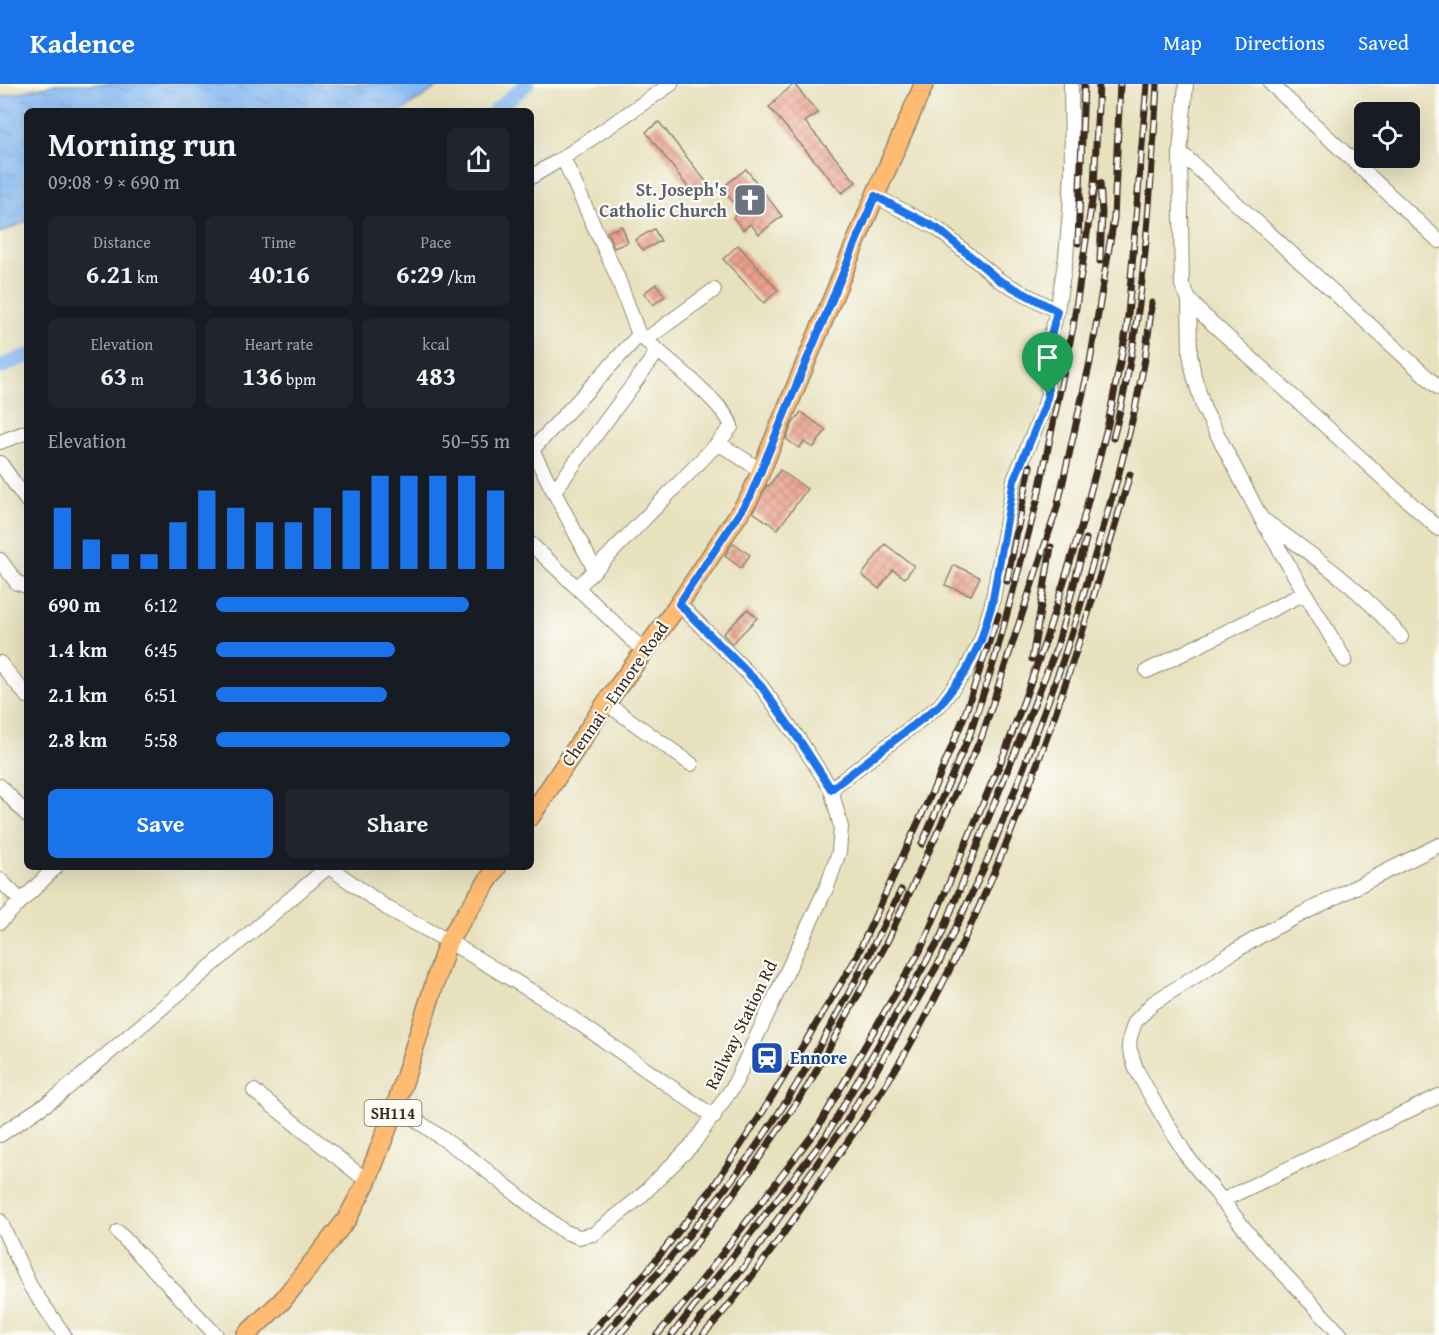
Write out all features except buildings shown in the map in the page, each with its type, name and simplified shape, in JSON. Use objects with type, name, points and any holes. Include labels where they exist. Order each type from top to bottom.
[{"type":"main road","name":"Chennai - Ennore Road","points":[[534,812],[606,704],[679,604],[750,497],[924,84]]},
{"type":"main road","name":"SH114","points":[[246,1335],[282,1301],[347,1219],[367,1181],[396,1106],[448,940],[495,870]]},
{"type":"street","points":[[534,175],[671,84]]},
{"type":"street","points":[[831,789],[940,705],[966,671],[981,640],[992,604],[1014,480],[1048,394],[1046,356],[1057,311],[1066,257],[1072,172],[1071,84]]},
{"type":"street","points":[[1186,84],[1180,152],[1182,285],[1189,299],[1439,529]]},
{"type":"street","points":[[1271,84],[1439,241]]},
{"type":"street","points":[[1180,152],[1439,388]]},
{"type":"street","points":[[563,158],[617,276],[642,338],[695,383],[729,418],[731,427],[578,587]]},
{"type":"street","points":[[875,196],[938,229],[999,280],[1057,311]]},
{"type":"street","points":[[534,447],[642,338],[714,290]]},
{"type":"street","points":[[1189,299],[1190,354],[1204,409],[1261,518],[1345,660]]},
{"type":"street","points":[[554,491],[658,351]]},
{"type":"street","points":[[0,442],[24,433]]},
{"type":"street","points":[[718,443],[762,471]]},
{"type":"street","points":[[534,455],[595,570]]},
{"type":"street","points":[[0,463],[24,497]]},
{"type":"street","points":[[1261,518],[1345,579],[1373,604],[1401,637]]},
{"type":"street","points":[[534,547],[644,651]]},
{"type":"street","points":[[0,560],[17,583],[24,585]]},
{"type":"street","points":[[1148,671],[1305,593]]},
{"type":"street","name":"Railway Station Rd","points":[[396,1106],[472,1159],[563,1231],[579,1237],[594,1234],[639,1198],[693,1144],[733,1087],[828,884],[839,852],[841,827],[831,789],[761,686],[679,604]]},
{"type":"street","points":[[0,663],[24,692]]},
{"type":"street","points":[[606,704],[691,764]]},
{"type":"street","points":[[0,786],[24,812]]},
{"type":"street","points":[[1341,1335],[1221,1201],[1186,1155],[1156,1106],[1137,1069],[1129,1047],[1135,1022],[1142,1012],[1153,1004],[1272,929],[1439,845]]},
{"type":"street","points":[[0,922],[53,870]]},
{"type":"street","points":[[0,1135],[58,1096],[325,870]]},
{"type":"street","points":[[333,870],[387,908],[448,940],[546,1000],[714,1117]]},
{"type":"street","points":[[0,880],[21,901]]},
{"type":"street","points":[[254,1091],[367,1181]]},
{"type":"street","points":[[1221,1201],[1439,1096]]},
{"type":"street","points":[[0,1221],[30,1286],[63,1335]]},
{"type":"street","points":[[118,1232],[216,1335]]},
{"type":"water","points":[[56,84],[441,84],[406,108],[24,108],[24,222],[0,233],[0,97]]},
{"type":"waterway","points":[[499,108],[527,84]]},
{"type":"waterway","points":[[0,367],[24,357]]},
{"type":"railway","points":[[1078,243],[1084,84]]},
{"type":"railway","points":[[922,844],[970,734],[995,658],[1037,501],[1073,327],[1094,187],[1099,84]]},
{"type":"railway","points":[[619,1335],[670,1278],[751,1170],[808,1086],[885,946],[982,736],[1057,508],[1090,362],[1114,218],[1120,84]]},
{"type":"railway","points":[[657,1335],[687,1300],[817,1129],[921,949],[1007,747],[1044,645],[1082,524],[1108,424],[1127,327],[1147,84]]},
{"type":"railway","points":[[1113,438],[1124,395],[1139,307],[1148,218],[1157,84]]},
{"type":"railway","points":[[1100,183],[1102,213],[1100,261]]},
{"type":"railway","points":[[687,1335],[744,1267],[845,1124],[941,959],[988,859],[1062,663],[1079,610],[1135,409],[1145,359],[1152,303]]},
{"type":"railway","points":[[1007,581],[1030,466]]},
{"type":"railway","points":[[703,1335],[763,1261],[864,1118],[907,1050],[944,982],[977,912],[1035,769],[1085,622],[1130,474]]},
{"type":"railway","points":[[672,1335],[826,1136],[941,936],[1057,647],[1086,539]]},
{"type":"railway","points":[[1032,659],[1051,547]]},
{"type":"railway","points":[[589,1335],[648,1270],[711,1190],[762,1113],[855,960],[964,717],[998,615]]},
{"type":"railway","points":[[604,1335],[701,1220],[776,1117],[833,1022],[901,890]]},
{"type":"place","name":"St. Joseph's Catholic Church","points":[[750,200]]},
{"type":"place","name":"Ennore","points":[[767,1058]]},
{"type":"route","points":[[875,196],[938,229],[999,280],[1057,311],[1047,345],[1048,394],[1014,480],[992,604],[981,640],[966,671],[940,705],[831,789],[761,686],[679,604],[750,497],[875,196]]}]
